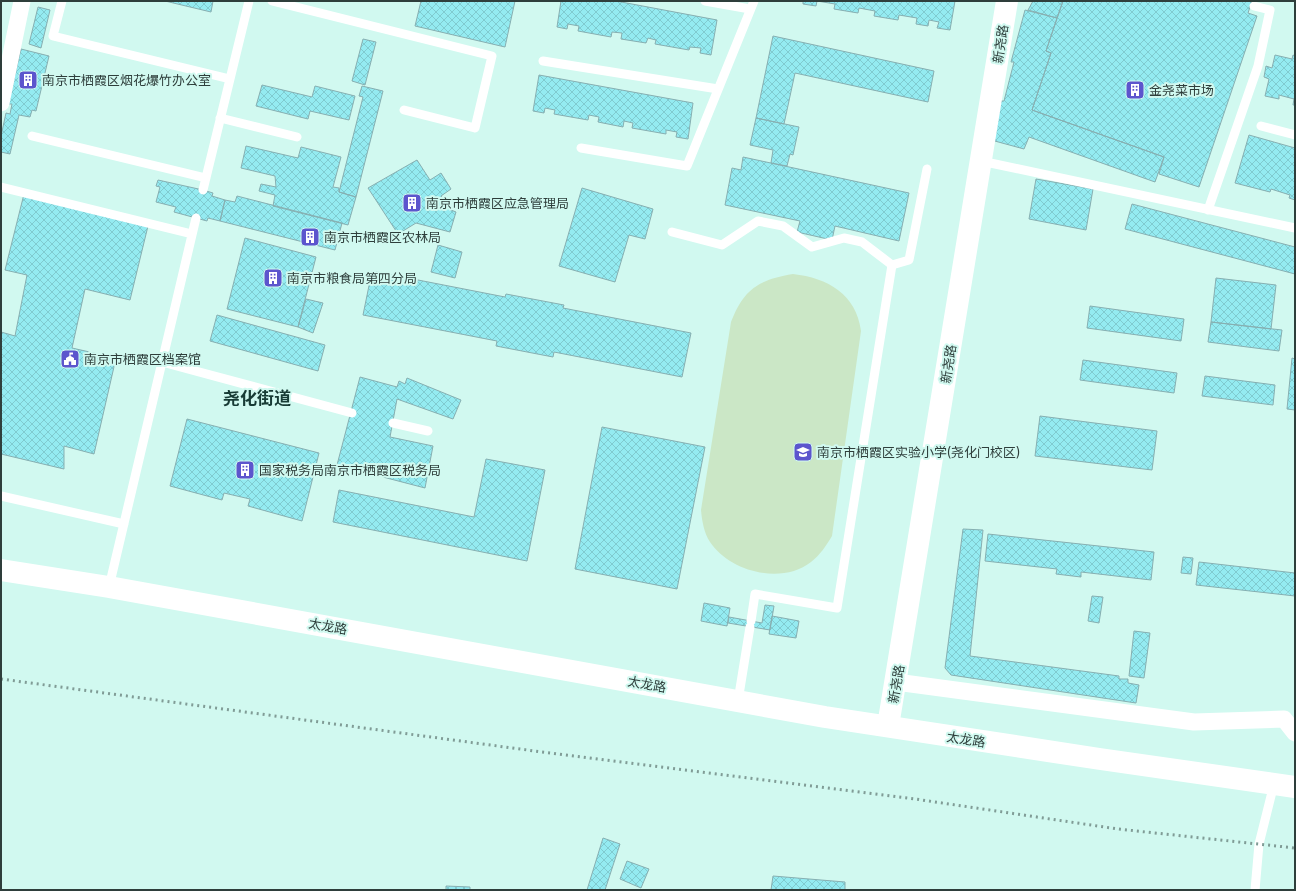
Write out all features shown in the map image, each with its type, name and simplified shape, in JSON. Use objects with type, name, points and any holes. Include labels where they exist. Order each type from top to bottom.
[{"type":"street","points":[[1,103],[22,1]]},
{"type":"street","name":"新尧路","points":[[888,726],[1007,1]]},
{"type":"street","name":"太龙路","points":[[1,570],[109,587],[888,726],[1284,786]]},
{"type":"street","points":[[896,682],[1194,722],[1284,719],[1295,733]]},
{"type":"lane","points":[[62,1],[53,36],[230,79]]},
{"type":"lane","points":[[203,190],[249,1]]},
{"type":"lane","points":[[272,1],[492,56],[475,128],[404,110]]},
{"type":"lane","points":[[581,148],[687,166],[752,5],[705,1]]},
{"type":"lane","points":[[1208,210],[1258,66],[1270,10],[1254,6]]},
{"type":"lane","points":[[544,61],[718,90]]},
{"type":"lane","points":[[220,118],[297,137]]},
{"type":"lane","points":[[1261,126],[1295,135]]},
{"type":"lane","points":[[32,136],[206,178]]},
{"type":"lane","points":[[981,161],[1295,228]]},
{"type":"lane","points":[[892,265],[909,260],[927,169]]},
{"type":"lane","points":[[1,187],[192,234]]},
{"type":"lane","points":[[109,587],[196,218]]},
{"type":"lane","points":[[672,232],[722,245],[758,221],[783,226],[812,247],[844,238],[862,242],[892,265]]},
{"type":"lane","points":[[738,700],[755,594],[837,608],[892,265]]},
{"type":"lane","points":[[162,362],[352,413]]},
{"type":"lane","points":[[393,423],[428,431]]},
{"type":"lane","points":[[1,496],[124,524]]},
{"type":"lane","points":[[1255,890],[1259,844],[1284,786]]},
{"type":"green space","points":[[793,274],[818,279],[838,290],[847,298],[853,307],[858,318],[861,331],[832,536],[823,550],[811,562],[799,569],[786,573],[772,574],[743,568],[730,561],[719,552],[706,535],[701,510],[731,322],[741,301],[754,288],[770,279]]},
{"type":"building","points":[[165,1],[213,1],[211,12]]},
{"type":"building","points":[[421,1],[515,1],[505,47],[415,26]]},
{"type":"building","points":[[561,1],[616,1],[717,20],[711,55],[700,53],[701,48],[690,47],[689,50],[655,44],[656,40],[648,38],[646,43],[621,39],[622,33],[612,32],[611,37],[578,31],[579,26],[568,24],[567,29],[557,27]]},
{"type":"building","points":[[803,1],[817,1],[816,6],[803,4]]},
{"type":"building","points":[[817,1],[955,1],[950,30],[937,28],[939,22],[929,20],[928,26],[916,24],[917,18],[899,15],[898,20],[874,16],[875,11],[859,8],[858,13],[834,9],[835,4]]},
{"type":"building","points":[[1033,1],[1063,1],[1057,18],[1028,10]]},
{"type":"building","name":"金尧菜市场","points":[[1063,1],[1252,1],[1248,13],[1257,16],[1199,187],[1159,174],[1164,157],[1032,110],[1051,53],[1046,51]]},
{"type":"building","points":[[38,7],[50,10],[41,48],[29,44]]},
{"type":"building","points":[[1025,10],[1057,18],[1046,51],[1051,53],[1032,110],[1164,157],[1155,182],[1029,137],[1024,149],[991,140],[1001,101],[1004,101],[1014,62],[1011,62]]},
{"type":"building","points":[[773,36],[934,71],[928,102],[795,73],[784,124],[756,118]]},
{"type":"building","points":[[363,39],[376,42],[365,85],[352,81]]},
{"type":"building","name":"南京市栖霞区烟花爆竹办公室","points":[[21,49],[49,56],[36,111],[32,110],[30,117],[19,115],[10,154],[1,152],[1,136],[6,113],[10,114],[12,104],[8,104]]},
{"type":"building","points":[[1275,55],[1292,59],[1293,55],[1295,56],[1295,105],[1293,105],[1294,99],[1279,95],[1279,99],[1265,96],[1269,79],[1264,77],[1266,66],[1272,68]]},
{"type":"building","points":[[539,75],[693,103],[688,139],[676,137],[677,132],[666,130],[666,134],[632,128],[633,123],[624,121],[623,127],[598,122],[599,117],[589,115],[588,120],[554,114],[555,110],[545,108],[544,113],[533,111]]},
{"type":"building","points":[[262,85],[312,97],[315,86],[355,96],[349,120],[310,111],[308,119],[256,106]]},
{"type":"building","points":[[362,86],[383,91],[356,197],[339,192],[363,97],[359,96]]},
{"type":"building","points":[[756,118],[799,127],[793,155],[790,154],[787,166],[771,163],[773,150],[750,145]]},
{"type":"building","points":[[1249,135],[1295,148],[1295,200],[1289,198],[1290,195],[1271,189],[1270,192],[1235,183]]},
{"type":"building","points":[[246,146],[298,158],[301,147],[341,157],[333,187],[339,188],[339,192],[356,197],[348,225],[273,206],[275,195],[259,191],[261,184],[276,187],[275,176],[241,168]]},
{"type":"building","points":[[743,157],[909,193],[899,241],[835,226],[832,240],[797,232],[800,221],[725,205],[732,168],[741,170]]},
{"type":"building","name":"南京市栖霞区应急管理局","points":[[417,160],[430,180],[441,173],[451,189],[441,196],[451,210],[456,212],[450,232],[416,223],[398,234],[368,188]]},
{"type":"building","points":[[1036,179],[1093,189],[1086,230],[1029,219]]},
{"type":"building","points":[[158,180],[203,190],[213,193],[212,196],[225,200],[220,221],[208,218],[207,221],[174,212],[176,207],[156,202],[160,187],[156,186]]},
{"type":"building","points":[[582,188],[653,209],[645,239],[629,235],[615,282],[559,266]]},
{"type":"building","points":[[24,194],[148,226],[130,300],[85,289],[72,348],[116,358],[94,454],[64,446],[64,469],[1,454],[1,332],[15,336],[27,275],[5,270]]},
{"type":"building","name":"南京市栖霞区农林局","points":[[237,196],[342,223],[335,250],[220,221],[225,200],[235,202]]},
{"type":"building","points":[[1132,204],[1295,247],[1295,274],[1125,229]]},
{"type":"building","name":"南京市粮食局第四分局","points":[[245,238],[316,257],[298,327],[227,309]]},
{"type":"building","points":[[438,245],[462,252],[455,278],[431,272]]},
{"type":"building","points":[[372,271],[505,297],[506,294],[564,305],[563,308],[691,333],[682,377],[554,352],[553,357],[496,346],[497,341],[363,315]]},
{"type":"building","points":[[1216,278],[1276,285],[1271,329],[1211,322]]},
{"type":"building","points":[[306,299],[323,303],[313,333],[298,327]]},
{"type":"building","points":[[1090,306],[1184,319],[1181,341],[1087,328]]},
{"type":"building","points":[[217,315],[325,345],[318,371],[210,341]]},
{"type":"building","points":[[1211,322],[1282,330],[1279,351],[1208,342]]},
{"type":"building","points":[[1292,358],[1295,359],[1295,410],[1287,409]]},
{"type":"building","points":[[1083,360],[1177,373],[1174,393],[1080,380]]},
{"type":"building","points":[[1205,376],[1275,385],[1273,405],[1202,396]]},
{"type":"building","points":[[360,377],[397,387],[399,381],[405,384],[407,378],[461,400],[453,419],[397,399],[390,437],[433,446],[425,488],[337,465]]},
{"type":"building","points":[[1040,416],[1157,431],[1152,470],[1035,456]]},
{"type":"building","name":"国家税务局南京市栖霞区税务局","points":[[187,419],[319,453],[302,521],[248,506],[250,499],[224,493],[222,500],[170,486]]},
{"type":"building","points":[[602,427],[705,447],[677,589],[575,569]]},
{"type":"building","points":[[486,459],[545,470],[527,561],[333,522],[339,490],[474,517]]},
{"type":"building","points":[[963,529],[983,530],[970,656],[1119,676],[1119,679],[1128,679],[1128,683],[1139,685],[1136,703],[951,675],[945,668]]},
{"type":"building","points":[[988,534],[1154,552],[1151,580],[1081,572],[1081,577],[1056,574],[1057,569],[985,561]]},
{"type":"building","points":[[1183,557],[1193,558],[1191,574],[1181,573]]},
{"type":"building","points":[[1199,562],[1295,573],[1295,596],[1196,585]]},
{"type":"building","points":[[1092,596],[1103,597],[1099,623],[1088,621]]},
{"type":"building","points":[[704,603],[730,608],[727,626],[701,621]]},
{"type":"building","points":[[765,605],[774,606],[770,630],[728,623],[729,617],[762,623]]},
{"type":"building","points":[[772,616],[799,621],[796,638],[769,634]]},
{"type":"building","points":[[1134,631],[1150,633],[1144,678],[1129,676]]},
{"type":"building","points":[[603,838],[620,844],[605,890],[587,890]]},
{"type":"building","points":[[627,861],[649,869],[641,888],[620,879]]},
{"type":"building","points":[[773,876],[845,882],[845,890],[771,890]]},
{"type":"building","points":[[446,886],[470,887],[470,890],[446,890]]},
{"type":"railway","points":[[1,679],[542,752],[915,799],[1118,829],[1295,848]]},
{"type":"place","name":"南京市栖霞区烟花爆竹办公室","points":[[28,80]]},
{"type":"place","name":"金尧菜市场","points":[[1135,90]]},
{"type":"place","name":"南京市栖霞区应急管理局","points":[[412,203]]},
{"type":"place","name":"南京市栖霞区农林局","points":[[310,237]]},
{"type":"place","name":"南京市粮食局第四分局","points":[[273,278]]},
{"type":"place","name":"南京市栖霞区档案馆","points":[[70,359]]},
{"type":"place","name":"南京市栖霞区实验小学(尧化门校区)","points":[[803,452]]},
{"type":"place","name":"国家税务局南京市栖霞区税务局","points":[[245,470]]},
{"type":"district","name":"尧化街道","points":[[257,398]]}]
